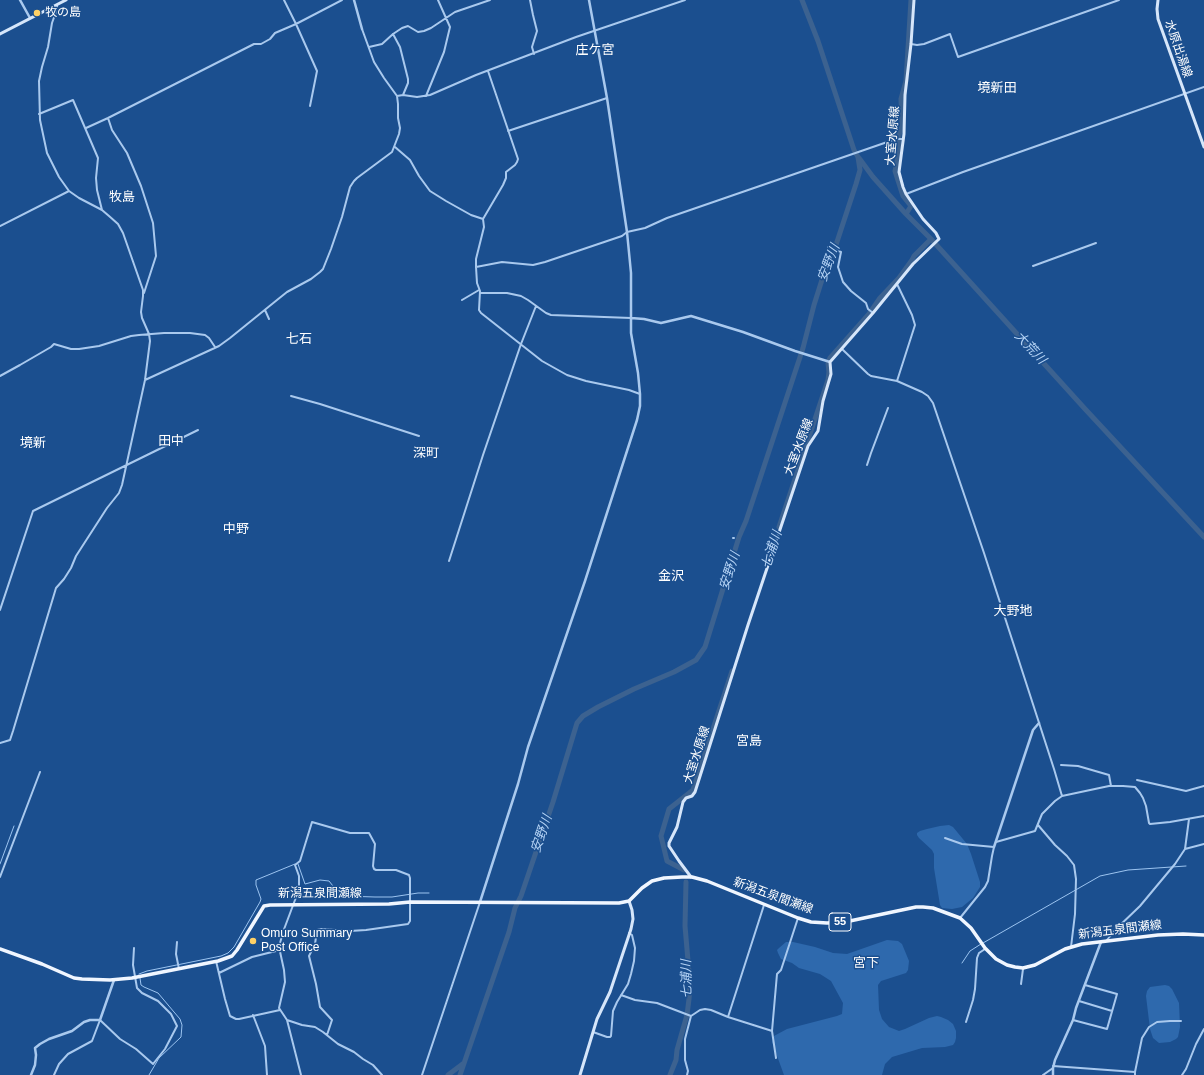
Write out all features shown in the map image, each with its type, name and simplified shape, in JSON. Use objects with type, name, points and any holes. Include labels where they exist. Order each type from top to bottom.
[{"type":"main road","points":[[0,34],[66,0]]},
{"type":"main road","name":"大室水原線","points":[[692,877],[678,861],[669,846],[669,843],[676,827],[683,802],[686,798],[692,796],[694,792],[808,446],[818,431],[823,401],[831,374],[830,362],[913,264],[939,238],[923,219],[906,194],[899,172],[914,0]]},
{"type":"main road","name":"水原出湯線","points":[[1158,0],[1158,19],[1204,147]]},
{"type":"main road","name":"55","points":[[629,901],[647,884],[658,879],[692,877]]},
{"type":"main road","name":"新潟五泉間瀬線","points":[[692,877],[707,881],[798,918],[817,922],[845,922],[923,907],[945,912],[960,918],[971,928],[983,945],[996,959],[1007,965],[1023,968],[1035,965],[1071,947],[1158,935],[1204,935]]},
{"type":"main road","points":[[580,1075],[592,1032],[610,992],[629,934],[633,919],[629,901]]},
{"type":"main road","name":"新潟五泉間瀬線","points":[[0,949],[42,964],[74,978],[82,980],[114,979],[179,969],[232,956],[264,906],[270,905],[389,904],[410,902],[619,903],[629,901]]},
{"type":"street","points":[[20,0],[30,18]]},
{"type":"street","points":[[284,0],[317,71],[310,106]]},
{"type":"street","points":[[86,128],[254,44],[261,44],[270,39],[275,33],[296,24],[342,0]]},
{"type":"street","points":[[145,380],[215,347],[230,338],[287,292],[311,279],[320,272],[331,249],[350,187],[357,178],[392,152],[400,128],[397,96],[374,62],[362,29],[354,0]]},
{"type":"street","points":[[426,96],[437,70],[450,27],[438,0]]},
{"type":"street","points":[[369,47],[382,44],[393,34],[408,26],[418,32],[424,31],[455,12],[490,0]]},
{"type":"street","points":[[530,0],[537,31],[532,47],[534,54]]},
{"type":"street","points":[[422,1075],[480,902],[518,784],[528,747],[585,581],[637,420],[640,406],[640,394],[631,333],[631,273],[627,232],[608,98],[589,0]]},
{"type":"street","points":[[397,96],[426,96],[594,31],[685,0]]},
{"type":"street","points":[[911,44],[917,46],[950,34],[958,57],[1119,0]]},
{"type":"street","points":[[56,5],[57,9],[52,23],[48,47],[39,81],[39,114],[41,132],[48,156],[59,177],[69,191],[102,210],[118,224],[123,233],[143,290],[143,294]]},
{"type":"street","points":[[393,34],[400,47],[408,78],[408,83],[403,95]]},
{"type":"street","points":[[488,71],[516,152],[517,162],[506,172],[506,178],[503,185],[483,219],[484,227],[476,259],[477,283],[480,293],[479,310],[542,361],[567,375],[640,394]]},
{"type":"street","points":[[906,194],[963,172],[1204,87]]},
{"type":"street","points":[[508,131],[608,98]]},
{"type":"street","points":[[39,114],[73,100],[98,158],[96,178],[97,190],[102,210]]},
{"type":"street","points":[[0,743],[10,740],[56,588],[64,579],[76,556],[107,508],[119,493],[127,465],[145,380],[150,341],[141,312],[143,294],[156,256],[153,223],[141,186],[127,153],[112,130],[108,118]]},
{"type":"street","points":[[476,267],[502,262],[534,265],[539,264],[622,236],[627,232],[645,228],[667,218],[850,155],[902,139]]},
{"type":"street","points":[[395,146],[410,160],[430,191],[471,215],[483,219]]},
{"type":"street","points":[[0,226],[69,191]]},
{"type":"street","points":[[1033,266],[1096,243]]},
{"type":"street","points":[[829,247],[841,252],[838,267],[842,282],[866,303],[868,310],[872,314]]},
{"type":"street","points":[[897,283],[915,325],[897,381]]},
{"type":"street","points":[[462,300],[479,290]]},
{"type":"street","points":[[480,293],[507,293],[521,296],[546,314],[551,315],[631,318],[644,319],[660,323],[691,316],[830,362]]},
{"type":"street","points":[[449,561],[483,455],[521,344],[536,306]]},
{"type":"street","points":[[264,310],[269,319]]},
{"type":"street","points":[[0,376],[54,344],[71,349],[79,349],[99,346],[131,336],[190,333],[205,335],[215,347]]},
{"type":"street","points":[[842,349],[871,376],[897,381],[925,394],[933,403],[1062,796]]},
{"type":"street","points":[[291,396],[419,436]]},
{"type":"street","points":[[868,465],[888,408]]},
{"type":"street","points":[[0,610],[33,511],[198,430]]},
{"type":"street","points":[[960,918],[985,887],[988,881],[994,847],[1033,730],[1039,723]]},
{"type":"street","points":[[1061,765],[1078,766],[1109,775],[1111,786]]},
{"type":"street","points":[[0,877],[40,772]]},
{"type":"street","points":[[1137,780],[1186,791],[1204,786]]},
{"type":"street","points":[[996,842],[1035,831],[1042,814],[1062,796],[1111,786],[1135,787],[1143,798],[1150,824],[1204,816]]},
{"type":"street","points":[[1106,941],[1140,906],[1185,849],[1189,819]]},
{"type":"street","points":[[301,1075],[287,1020],[280,1010],[285,976],[280,950],[280,941],[298,892],[300,879],[294,865],[300,861],[312,822],[350,834],[369,833],[375,844],[374,868],[376,870],[396,870],[409,875],[410,878],[410,921],[408,924],[359,931],[317,930],[314,947],[309,956],[316,984],[318,1002],[320,1007],[332,1020],[327,1035]]},
{"type":"street","points":[[1038,825],[1074,865],[1075,914],[1071,947]]},
{"type":"street","points":[[945,838],[962,844],[994,847]]},
{"type":"street","points":[[1185,849],[1204,844]]},
{"type":"street","points":[[728,1017],[764,905]]},
{"type":"street","points":[[776,1058],[772,1031],[777,974],[781,970],[798,918]]},
{"type":"street","points":[[592,1032],[607,1037],[611,1036],[613,1011],[621,994],[628,984],[634,961],[635,948],[632,935],[629,934]]},
{"type":"street","points":[[178,942],[176,954],[179,969]]},
{"type":"street","points":[[1053,1075],[1053,1067],[1073,1020],[1076,1008],[1101,942]]},
{"type":"street","points":[[966,1022],[973,1000],[977,958],[983,945]]},
{"type":"street","points":[[31,1075],[35,1066],[35,1048],[49,1039],[72,1031],[84,1022],[90,1020],[100,1020],[120,1039],[136,1049],[153,1064],[165,1049],[177,1026],[172,1014],[149,996],[138,990],[134,977],[134,948]]},
{"type":"street","points":[[219,973],[252,957],[280,950]]},
{"type":"street","points":[[216,961],[230,1016],[236,1019],[280,1010]]},
{"type":"street","points":[[1021,984],[1023,968]]},
{"type":"street","points":[[54,1075],[59,1064],[68,1054],[92,1041],[114,979]]},
{"type":"street","points":[[1073,1020],[1107,1029],[1117,994],[1085,985]]},
{"type":"street","points":[[621,994],[635,1000],[657,1003],[690,1016]]},
{"type":"street","points":[[1079,1001],[1112,1011]]},
{"type":"street","points":[[688,1075],[685,1060],[685,1039],[690,1016],[700,1010],[705,1009],[718,1012],[728,1017],[772,1031]]},
{"type":"street","points":[[253,1016],[265,1046],[267,1075]]},
{"type":"street","points":[[287,1020],[302,1025],[315,1027],[338,1044],[354,1052],[362,1059],[373,1065],[382,1075]]},
{"type":"street","points":[[1043,1075],[1053,1067],[1135,1073],[1141,1042],[1145,1031],[1157,1022],[1181,1021]]},
{"type":"street","points":[[1182,1075],[1204,1030]]},
{"type":"shaded area","points":[[949,825],[953,827],[967,844],[980,882],[980,887],[973,898],[962,907],[952,909],[942,908],[940,905],[934,868],[934,854],[917,835],[920,831]]},
{"type":"shaded area","points":[[887,940],[898,941],[902,944],[909,961],[908,970],[906,973],[881,981],[878,985],[879,1010],[882,1019],[889,1027],[899,1031],[929,1018],[937,1016],[941,1017],[953,1024],[956,1031],[956,1038],[953,1045],[945,1047],[922,1048],[892,1057],[885,1064],[882,1075],[784,1075],[772,1042],[774,1036],[787,1029],[842,1014],[843,1003],[831,981],[820,974],[799,968],[792,963],[781,959],[777,950],[786,942],[793,942],[833,953],[847,954]]},
{"type":"shaded area","points":[[1165,985],[1172,989],[1179,1003],[1180,1027],[1178,1037],[1176,1039],[1170,1042],[1159,1043],[1153,1038],[1150,1029],[1146,996],[1150,987]]},
{"type":"waterway","name":"安野川","points":[[460,1075],[509,932],[515,908],[521,896],[553,802],[577,723],[583,716],[598,707],[634,689],[674,672],[696,660],[705,647],[739,537],[746,521],[803,348],[826,267],[833,254],[856,184],[860,170],[858,157],[854,150],[818,41],[802,0]]},
{"type":"waterway","points":[[906,214],[911,206],[903,196],[895,171],[898,157],[899,135],[902,126],[901,99],[906,81],[911,0]]},
{"type":"waterway","name":"大荒川","points":[[859,158],[873,177],[906,214],[931,239],[1086,410],[1204,537]]},
{"type":"waterway","name":"七浦川","points":[[779,527],[828,380],[828,363],[830,358],[869,314],[880,298],[899,278],[914,256],[931,239]]},
{"type":"waterway","name":"七浦川","points":[[684,870],[667,861],[661,836],[669,809],[693,790],[732,671]]},
{"type":"waterway","points":[[0,864],[14,826]]},
{"type":"waterway","points":[[139,974],[147,971],[221,956],[228,953],[234,947],[260,902],[261,899],[256,885],[256,880],[295,864]]},
{"type":"waterway","points":[[298,864],[305,884],[320,880],[329,881],[337,891],[344,896],[392,897],[429,893]]},
{"type":"waterway","points":[[983,943],[1100,876],[1128,870],[1186,866]]},
{"type":"waterway","name":"七浦川","points":[[670,1075],[676,1060],[677,1050],[687,1015],[689,999],[690,984],[685,926],[686,882]]},
{"type":"waterway","points":[[962,963],[970,951],[981,944]]},
{"type":"waterway","points":[[140,978],[141,985],[158,993],[180,1019],[182,1025],[181,1037],[159,1058],[149,1075]]},
{"type":"waterway","points":[[448,1075],[464,1063]]},
{"type":"place","name":"牧の島","points":[[37,13]]},
{"type":"place","name":"Omuro Summary Post Office","points":[[253,941]]},
{"type":"district","name":"庄ケ宮","points":[[595,50]]},
{"type":"district","name":"境新田","points":[[997,88]]},
{"type":"district","name":"牧島","points":[[122,197]]},
{"type":"district","name":"七石","points":[[299,339]]},
{"type":"district","name":"田中","points":[[171,441]]},
{"type":"district","name":"境新","points":[[33,443]]},
{"type":"district","name":"深町","points":[[426,453]]},
{"type":"district","name":"中野","points":[[236,529]]},
{"type":"district","name":"金沢","points":[[671,576]]},
{"type":"district","name":"大野地","points":[[1013,611]]},
{"type":"district","name":"宮島","points":[[749,741]]},
{"type":"district","name":"宮下","points":[[866,963]]}]
